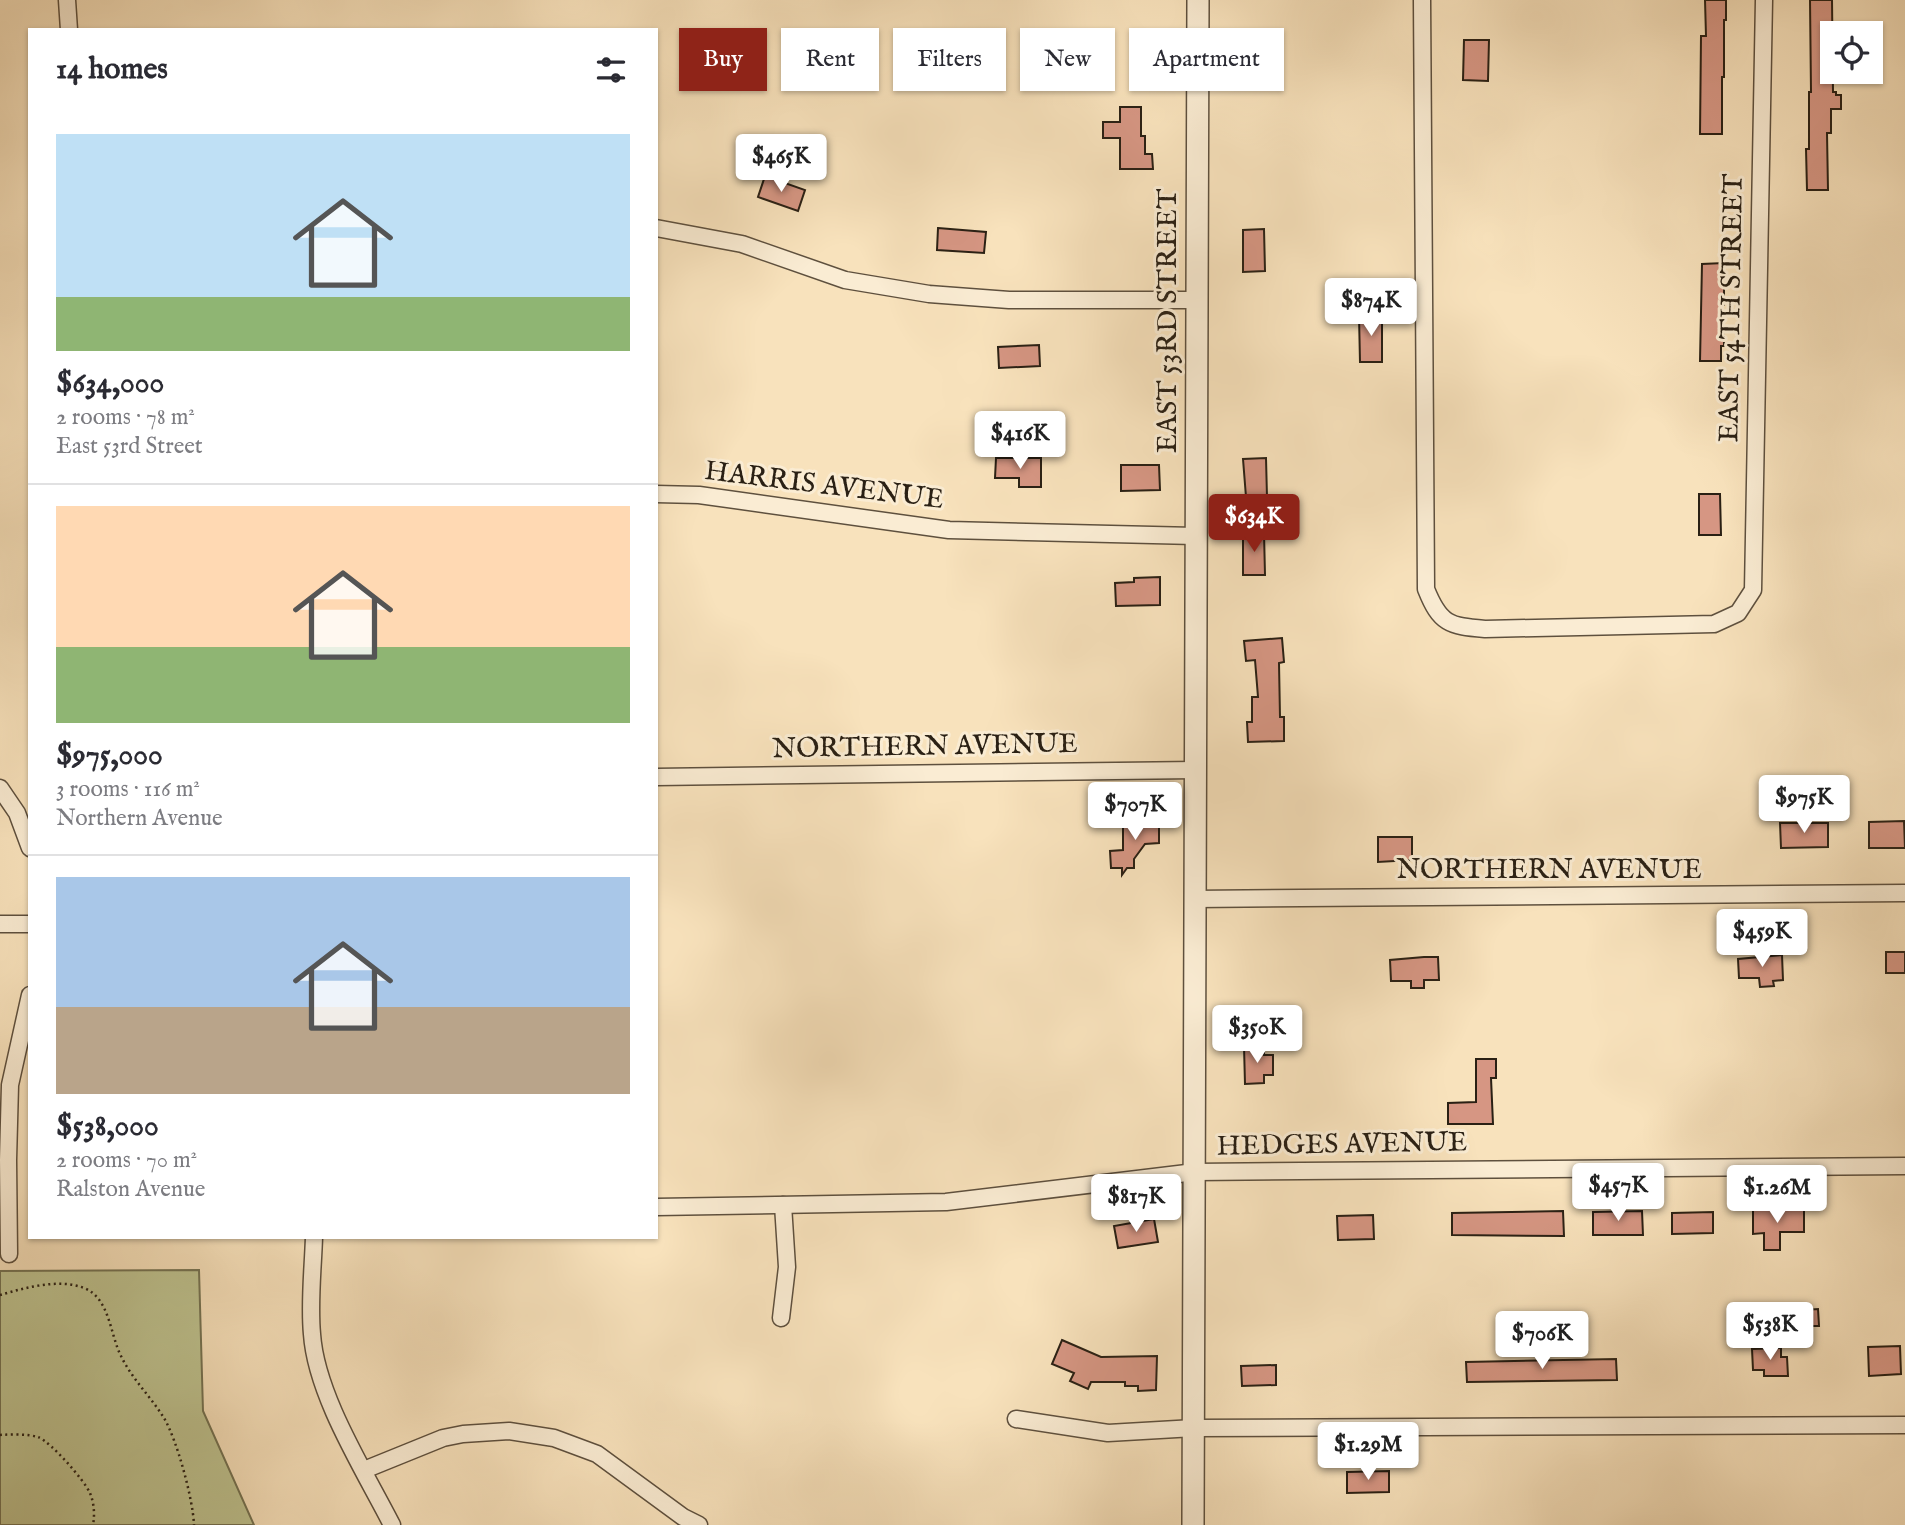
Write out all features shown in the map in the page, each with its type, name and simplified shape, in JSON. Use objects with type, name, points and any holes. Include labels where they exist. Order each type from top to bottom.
[{"type":"street","points":[[67,0],[69,28]]},
{"type":"street","name":"EAST 53RD STREET","points":[[1193,1525],[1198,0]]},
{"type":"street","name":"EAST 54TH STREET","points":[[1422,0],[1426,589],[1443,620],[1456,626],[1485,629],[1714,624],[1738,612],[1753,590],[1764,0]]},
{"type":"street","points":[[658,228],[742,244],[845,280],[929,294],[1009,300],[1196,300]]},
{"type":"street","name":"HARRIS AVENUE","points":[[658,494],[699,495],[949,530],[1195,536]]},
{"type":"street","name":"NORTHERN AVENUE","points":[[658,777],[1195,770]]},
{"type":"street","points":[[0,789],[17,814],[28,843]]},
{"type":"street","name":"NORTHERN AVENUE","points":[[1194,900],[1905,893]]},
{"type":"street","points":[[0,924],[28,924]]},
{"type":"street","points":[[9,1254],[4,1160],[10,1085],[28,1004]]},
{"type":"street","name":"HEDGES AVENUE","points":[[658,1207],[946,1202],[1195,1172],[1905,1166]]},
{"type":"street","points":[[781,1318],[787,1267],[783,1205]]},
{"type":"street","points":[[314,1239],[311,1332],[314,1350],[330,1401],[392,1525]]},
{"type":"street","points":[[1016,1419],[1108,1433],[1194,1429],[1905,1425]]},
{"type":"street","points":[[364,1470],[443,1438],[463,1434],[509,1431],[554,1438],[597,1454],[683,1517],[699,1525]]},
{"type":"path","points":[[0,1295],[26,1288],[59,1285],[85,1288],[97,1297],[105,1311],[121,1357],[165,1420],[181,1465],[194,1515],[194,1525]]},
{"type":"path","points":[[0,1435],[40,1438],[57,1450],[84,1482],[91,1495],[94,1507],[93,1525]]},
{"type":"green space","points":[[199,1270],[203,1411],[254,1525],[0,1525],[0,1271]]},
{"type":"building","points":[[1705,0],[1726,0],[1722,134],[1700,134],[1701,36],[1706,36]]},
{"type":"building","points":[[1810,0],[1832,0],[1832,21],[1820,21],[1820,84],[1833,84],[1833,92],[1841,95],[1841,109],[1831,109],[1831,133],[1827,133],[1828,190],[1807,190],[1806,149],[1809,149]]},
{"type":"building","points":[[1464,40],[1489,40],[1488,81],[1463,80]]},
{"type":"building","points":[[1120,107],[1141,107],[1141,136],[1145,136],[1145,154],[1152,154],[1153,169],[1120,169],[1120,138],[1103,138],[1103,122],[1120,122]]},
{"type":"building","points":[[765,176],[805,190],[798,211],[758,197]]},
{"type":"building","points":[[938,228],[986,232],[984,253],[937,250]]},
{"type":"building","points":[[1264,229],[1265,271],[1243,272],[1243,230]]},
{"type":"building","points":[[1724,263],[1721,331],[1724,331],[1724,346],[1721,346],[1721,361],[1700,361],[1702,264]]},
{"type":"building","points":[[1359,315],[1382,315],[1382,362],[1360,362]]},
{"type":"building","points":[[1039,345],[1040,366],[999,368],[998,347]]},
{"type":"building","points":[[996,458],[1041,458],[1041,487],[1019,487],[1019,478],[995,478]]},
{"type":"building","points":[[1266,458],[1267,497],[1246,497],[1243,459]]},
{"type":"building","points":[[1121,465],[1159,465],[1160,490],[1121,491]]},
{"type":"building","points":[[1699,494],[1720,494],[1721,535],[1699,535]]},
{"type":"building","points":[[1243,533],[1264,533],[1265,575],[1243,575]]},
{"type":"building","points":[[1160,577],[1160,605],[1116,606],[1115,583],[1134,582],[1134,578]]},
{"type":"building","points":[[1282,638],[1284,662],[1279,663],[1280,717],[1284,717],[1284,741],[1248,742],[1247,722],[1252,722],[1252,697],[1258,697],[1255,660],[1246,661],[1244,641]]},
{"type":"building","points":[[1159,819],[1159,843],[1145,844],[1134,859],[1134,868],[1127,868],[1122,875],[1122,868],[1111,868],[1110,851],[1123,850],[1123,821]]},
{"type":"building","points":[[1904,821],[1905,848],[1869,848],[1869,822]]},
{"type":"building","points":[[1780,823],[1828,823],[1828,847],[1781,848]]},
{"type":"building","points":[[1378,837],[1412,837],[1412,860],[1378,862]]},
{"type":"building","points":[[1886,952],[1905,952],[1905,973],[1886,973]]},
{"type":"building","points":[[1782,955],[1783,980],[1773,981],[1774,986],[1760,987],[1759,978],[1739,978],[1738,959]]},
{"type":"building","points":[[1438,957],[1439,980],[1424,980],[1424,988],[1411,988],[1411,981],[1391,981],[1390,960]]},
{"type":"building","points":[[1244,1046],[1264,1046],[1264,1055],[1273,1055],[1273,1075],[1264,1075],[1264,1083],[1245,1084]]},
{"type":"building","points":[[1476,1059],[1496,1059],[1496,1078],[1491,1078],[1493,1124],[1448,1124],[1448,1103],[1476,1102]]},
{"type":"building","points":[[1804,1209],[1804,1232],[1780,1232],[1780,1250],[1764,1250],[1764,1233],[1753,1234],[1753,1210]]},
{"type":"building","points":[[1563,1211],[1564,1236],[1452,1235],[1452,1213]]},
{"type":"building","points":[[1642,1211],[1643,1235],[1593,1235],[1593,1212]]},
{"type":"building","points":[[1713,1212],[1713,1233],[1672,1234],[1672,1213]]},
{"type":"building","points":[[1373,1215],[1374,1239],[1338,1240],[1337,1216]]},
{"type":"building","points":[[1154,1219],[1158,1242],[1118,1248],[1114,1226]]},
{"type":"building","points":[[1818,1309],[1819,1326],[1806,1326],[1805,1310]]},
{"type":"building","points":[[1062,1340],[1101,1357],[1157,1356],[1156,1390],[1138,1391],[1138,1386],[1125,1386],[1125,1382],[1091,1382],[1088,1389],[1070,1381],[1074,1373],[1052,1364]]},
{"type":"building","points":[[1900,1346],[1901,1374],[1869,1376],[1868,1347]]},
{"type":"building","points":[[1781,1348],[1781,1357],[1787,1357],[1788,1376],[1764,1376],[1764,1370],[1753,1370],[1752,1349]]},
{"type":"building","points":[[1616,1359],[1617,1380],[1467,1382],[1466,1362]]},
{"type":"building","points":[[1276,1365],[1276,1385],[1242,1386],[1241,1366]]},
{"type":"building","points":[[1389,1471],[1389,1492],[1347,1493],[1347,1472]]}]
